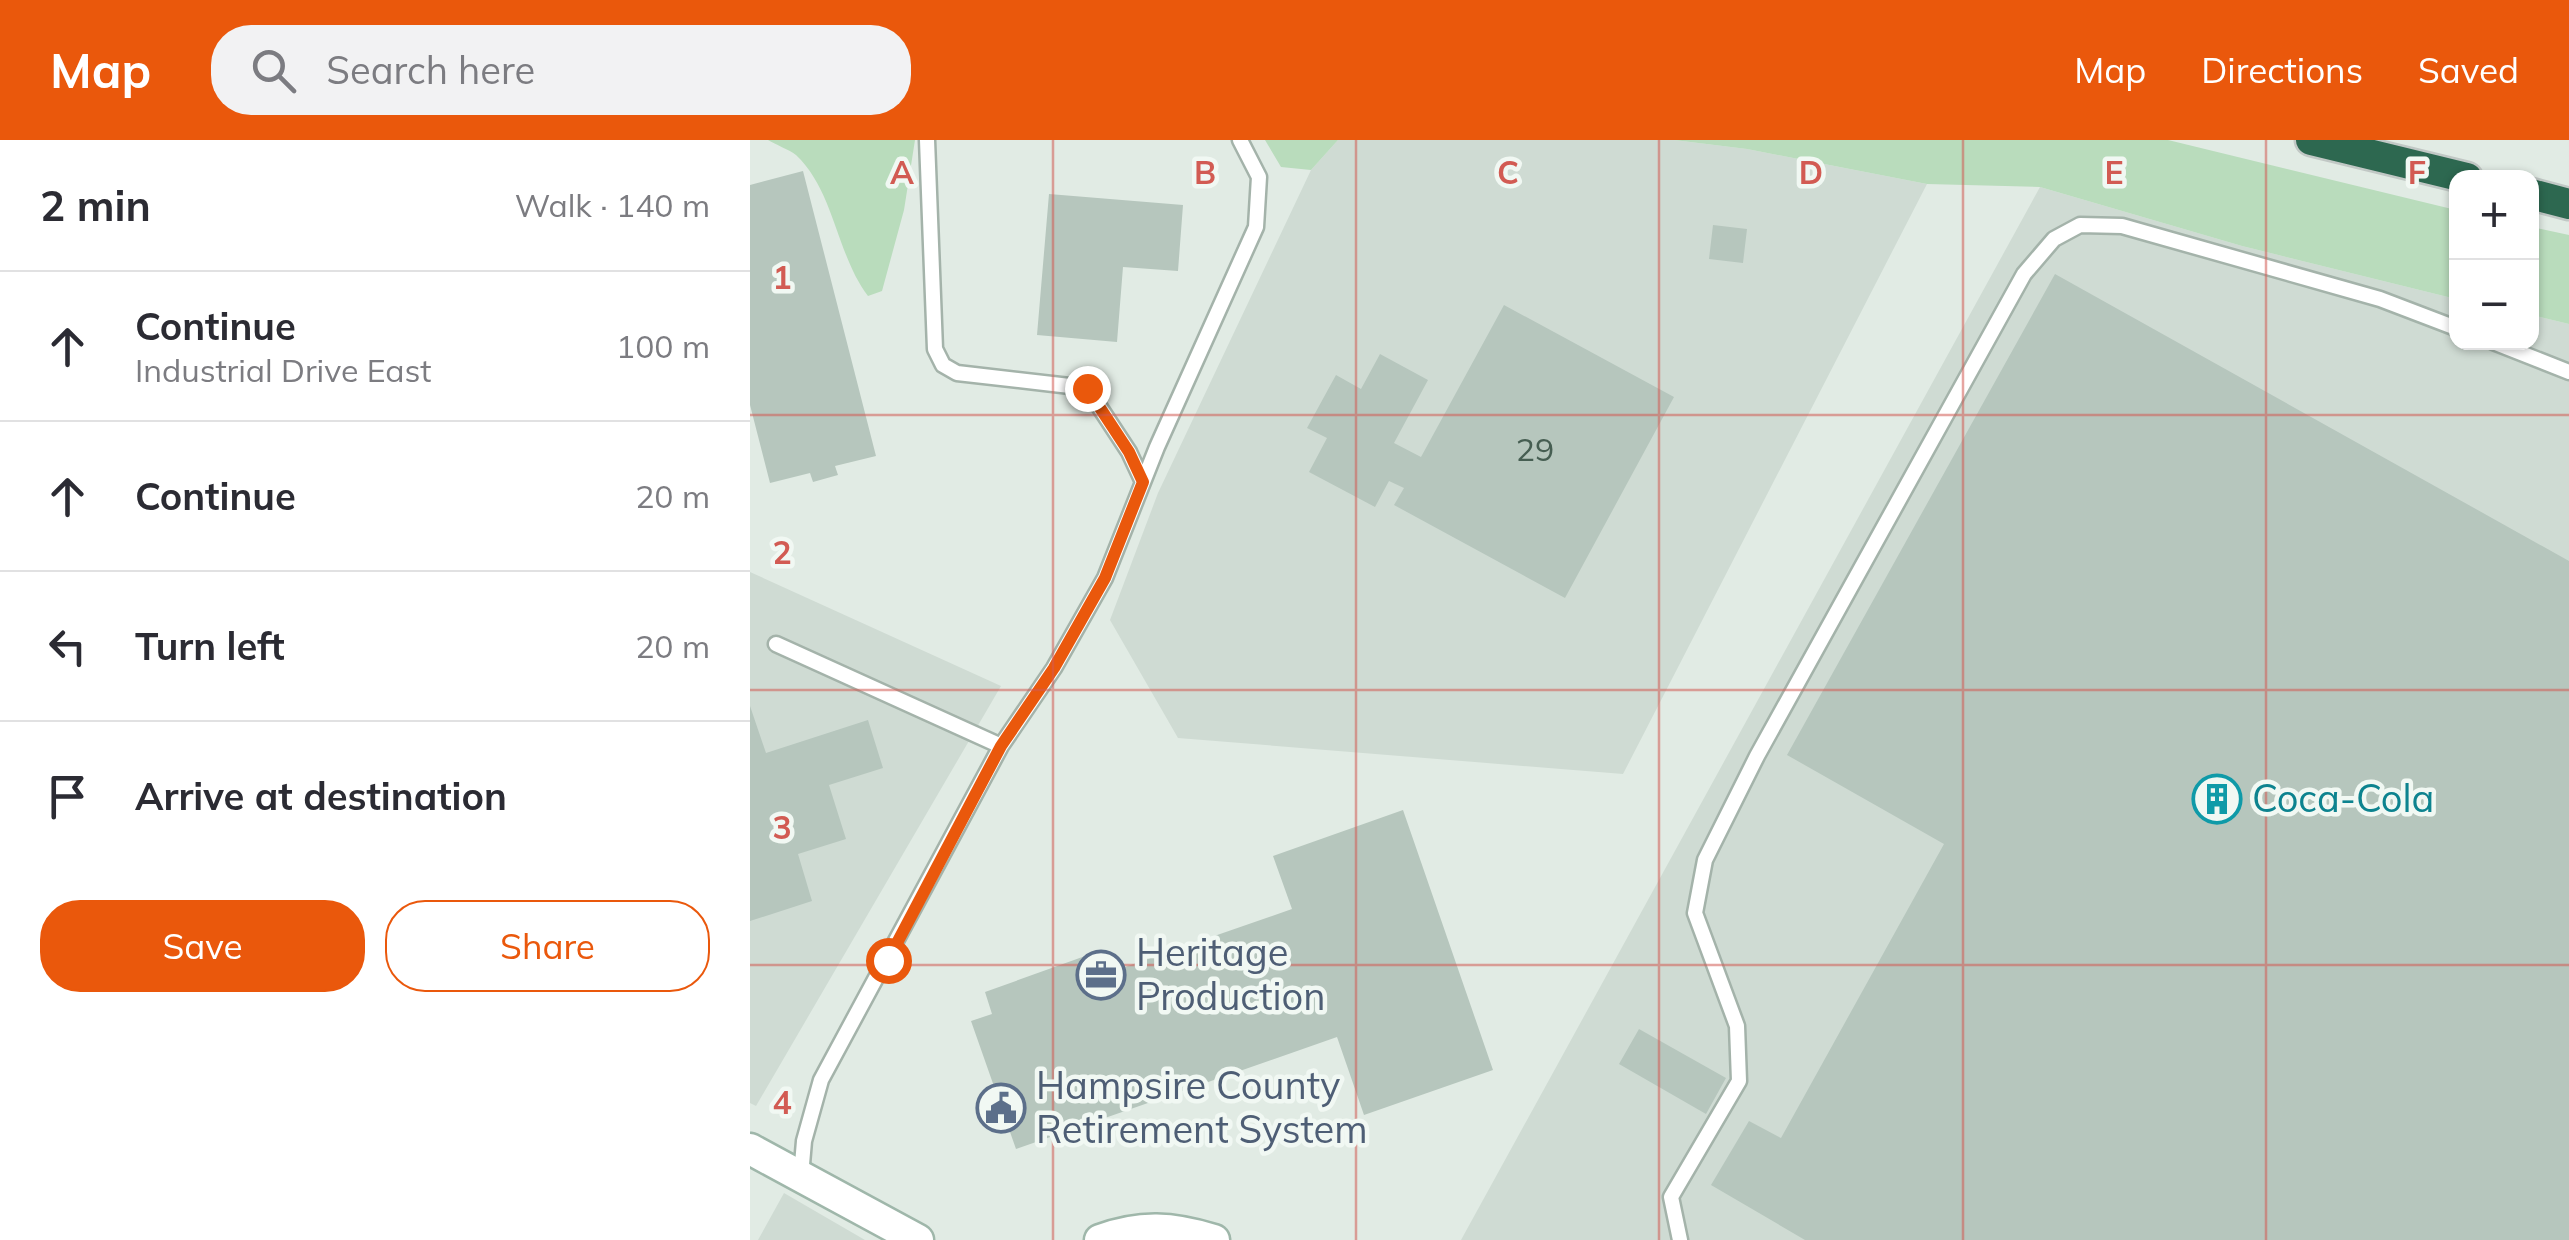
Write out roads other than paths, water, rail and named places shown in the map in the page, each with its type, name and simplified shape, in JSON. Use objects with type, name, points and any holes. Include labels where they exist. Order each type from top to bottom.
[{"type":"highway","points":[[2311,140],[2449,174]]},
{"type":"highway","points":[[2539,196],[2569,204]]},
{"type":"street","points":[[750,1150],[918,1240]]},
{"type":"street","points":[[1100,1240],[1136,1229],[1158,1228],[1192,1232],[1214,1240]]},
{"type":"lane","points":[[926,140],[935,349],[943,364],[957,374],[1087,388],[1129,452],[1143,482]]},
{"type":"lane","points":[[801,1176],[804,1141],[822,1080],[1001,746],[1054,668],[1105,578],[1143,482],[1256,227],[1259,177],[1240,140]]},
{"type":"lane","points":[[1680,1240],[1670,1197],[1739,1081],[1737,1026],[1695,913],[1705,860],[1757,756],[2024,274],[2054,238],[2080,224],[2122,226],[2380,299],[2449,325]]},
{"type":"lane","points":[[2513,350],[2569,372]]},
{"type":"lane","points":[[776,644],[1001,746]]},
{"type":"place","name":"Coca-Cola","points":[[2217,799]]},
{"type":"place","name":"Heritage Production","points":[[1101,975]]},
{"type":"place","name":"Hampsire County Retirement System","points":[[1001,1108]]}]
